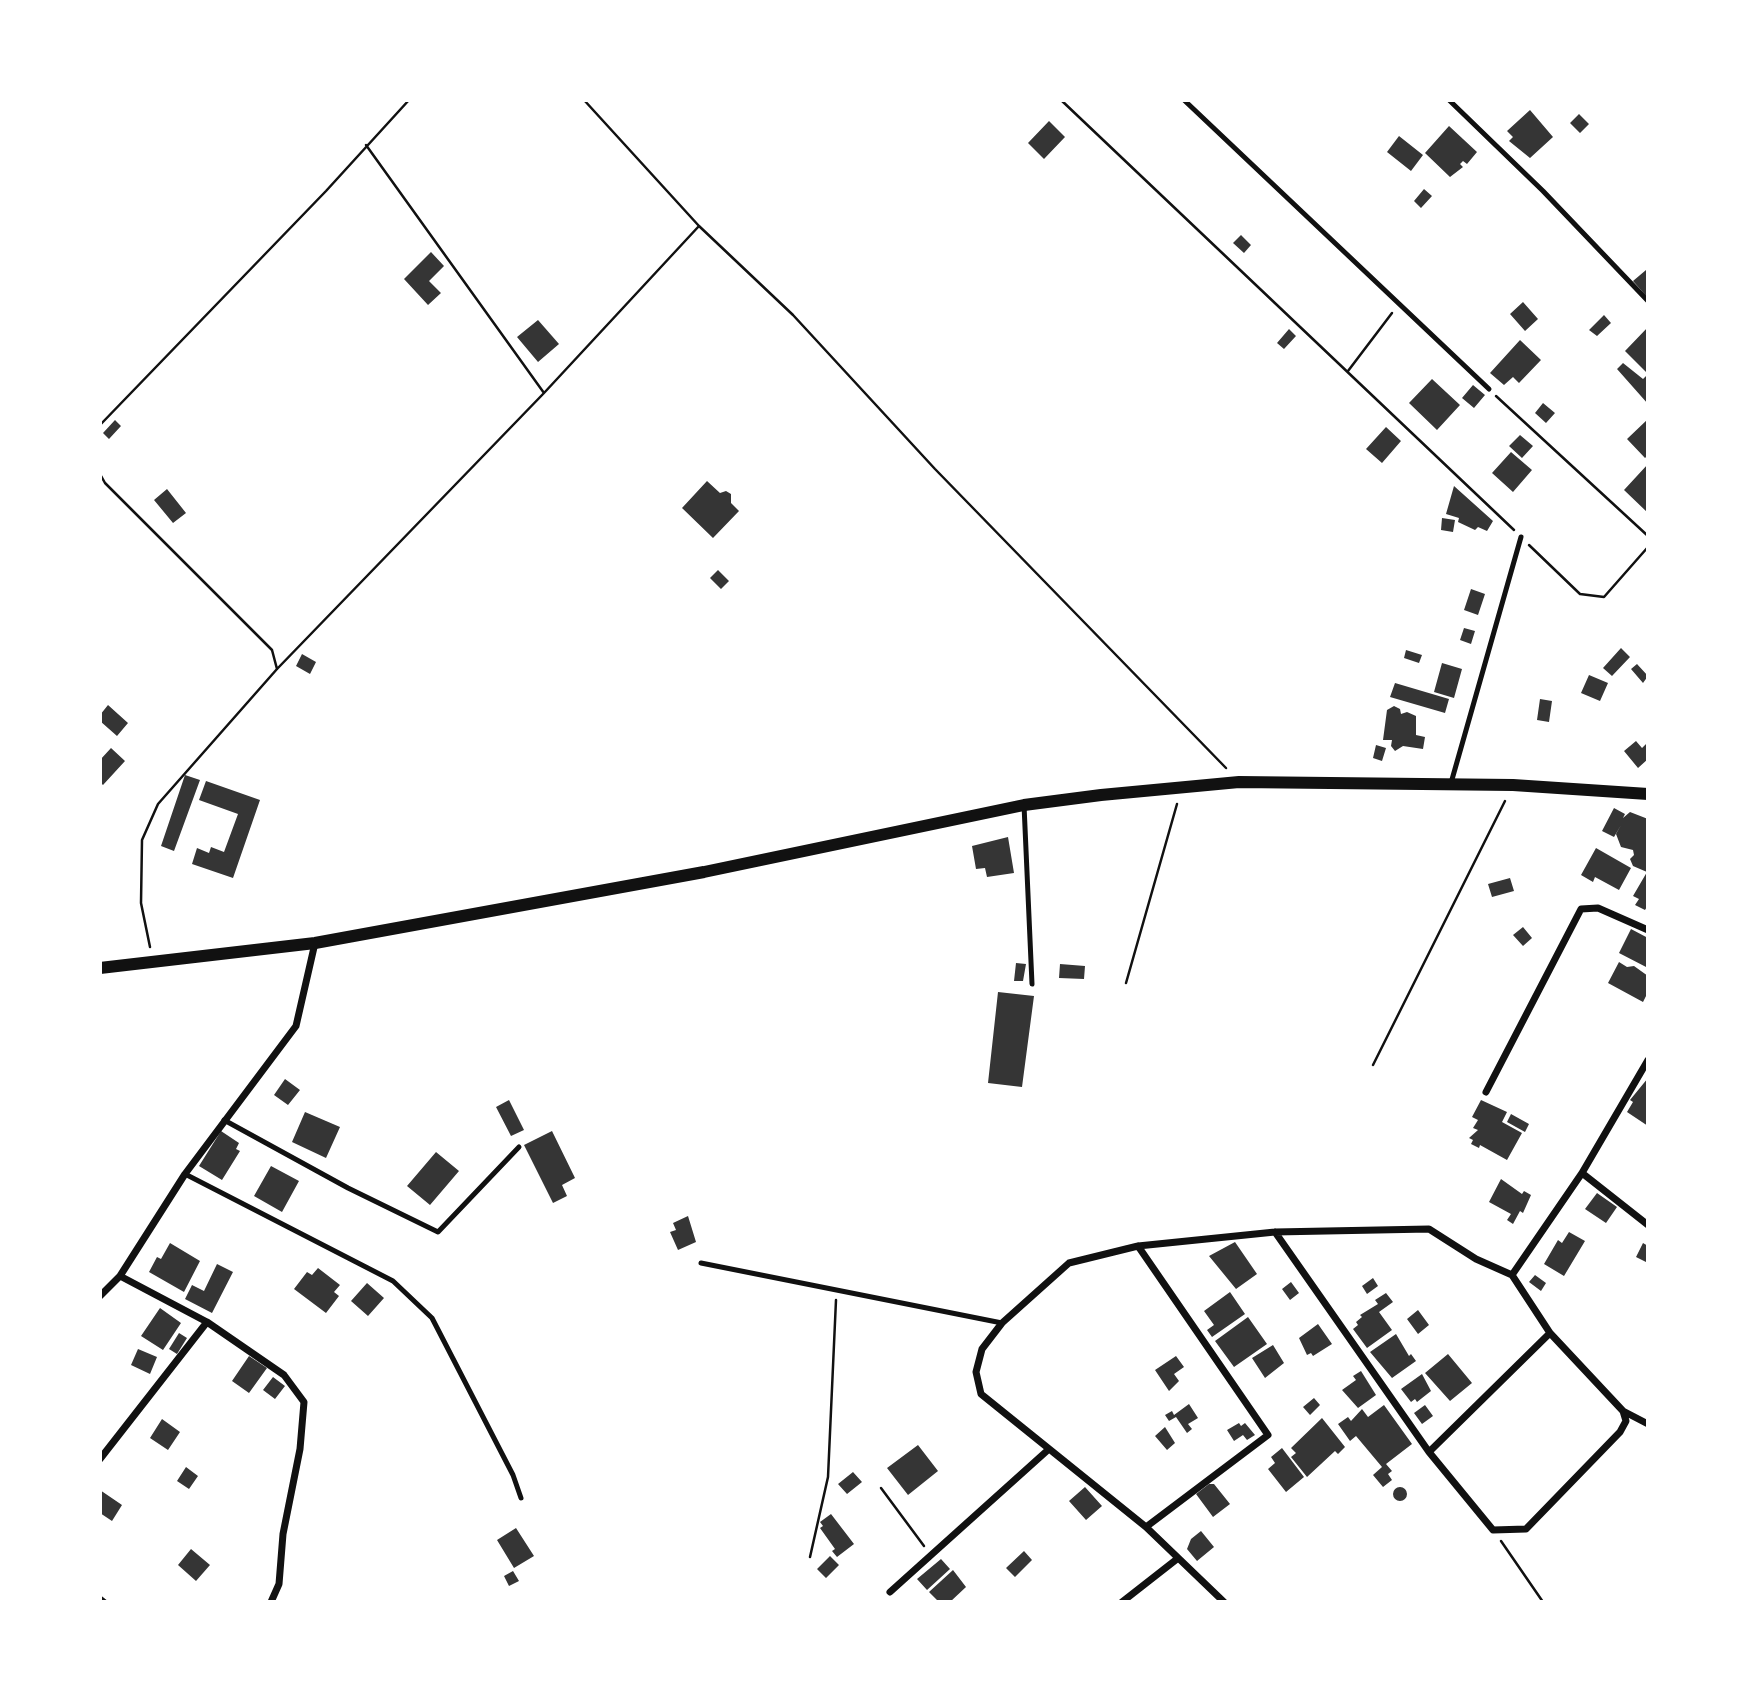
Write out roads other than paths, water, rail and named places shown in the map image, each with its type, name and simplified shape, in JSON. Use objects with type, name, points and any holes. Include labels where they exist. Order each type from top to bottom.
[{"type":"street","points":[[100,968],[315,943],[704,872],[1024,805],[1181,787],[1239,782],[1513,785],[1648,794]]},
{"type":"street","points":[[1486,1092],[1581,909],[1598,908],[1648,930]]},
{"type":"street","points":[[100,1296],[120,1276],[185,1174],[296,1026],[315,943]]},
{"type":"street","points":[[1512,1275],[1582,1173],[1648,1063]]},
{"type":"street","points":[[1582,1173],[1648,1225]]},
{"type":"street","points":[[1224,1602],[1146,1527],[981,1394],[976,1372],[982,1349],[1002,1324],[1069,1263],[1138,1246],[1275,1232],[1429,1229],[1476,1259],[1512,1275],[1550,1333],[1623,1411],[1648,1424]]},
{"type":"street","points":[[1275,1232],[1429,1452],[1493,1530],[1526,1530],[1620,1432],[1626,1421],[1623,1411]]},
{"type":"street","points":[[1138,1246],[1268,1435],[1146,1527]]},
{"type":"street","points":[[120,1276],[207,1322],[284,1375],[304,1402],[300,1449],[283,1534],[279,1584],[271,1602]]},
{"type":"street","points":[[100,1458],[207,1322]]},
{"type":"street","points":[[1429,1452],[1550,1333]]},
{"type":"street","points":[[890,1592],[1049,1449]]},
{"type":"street","points":[[1122,1602],[1177,1559]]},
{"type":"lane","points":[[1184,100],[1489,388]]},
{"type":"lane","points":[[1448,100],[1544,191],[1648,301]]},
{"type":"lane","points":[[1450,786],[1521,537]]},
{"type":"lane","points":[[1024,805],[1032,984]]},
{"type":"lane","points":[[224,1120],[348,1188],[438,1232],[519,1147]]},
{"type":"lane","points":[[185,1174],[393,1281],[432,1318],[513,1475],[521,1497]]},
{"type":"lane","points":[[701,1263],[1002,1324]]},
{"type":"lane","points":[[100,1598],[105,1602]]}]
